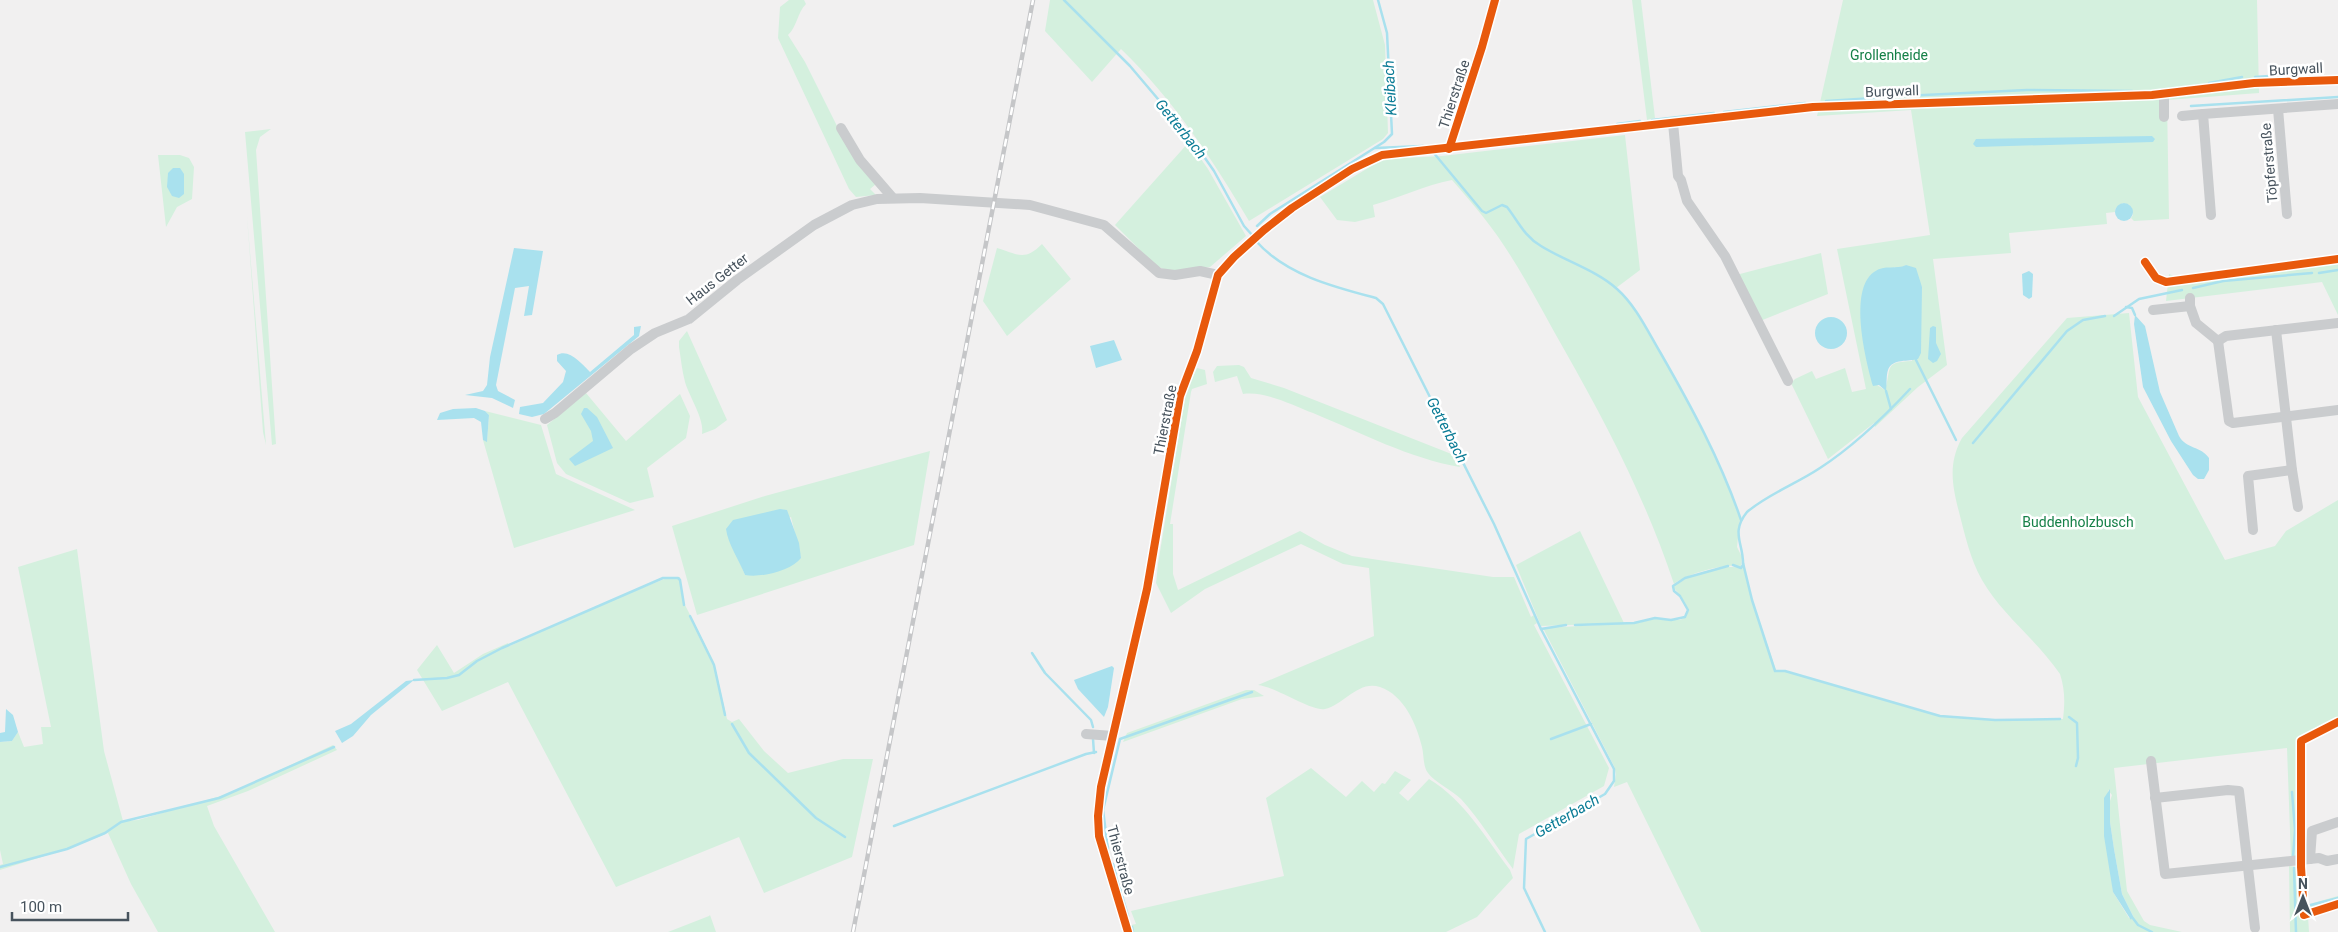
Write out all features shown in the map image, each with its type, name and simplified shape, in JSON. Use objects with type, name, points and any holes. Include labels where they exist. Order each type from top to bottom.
[{"type":"street","name":"Thierstraße","points":[[1128,932],[1102,850],[1098,825],[1101,787],[1147,590],[1180,396],[1198,351],[1218,275],[1247,245],[1292,208],[1368,160],[1382,155],[1449,149],[1495,0]]},
{"type":"street","name":"Burgwall","points":[[1449,149],[1813,107],[2164,94],[2254,84],[2338,80]]},
{"type":"street","points":[[2164,94],[2164,117]]},
{"type":"street","name":"Töpferstraße","points":[[2182,116],[2338,104]]},
{"type":"street","name":"Töpferstraße","points":[[2278,109],[2287,214]]},
{"type":"street","points":[[2203,114],[2211,215]]},
{"type":"street","points":[[1673,123],[1678,176],[1682,180],[1687,201],[1725,256],[1788,381]]},
{"type":"street","points":[[842,128],[860,160],[892,197]]},
{"type":"street","name":"Haus Getter","points":[[545,419],[556,413],[630,349],[655,333],[689,319],[737,280],[814,225],[852,205],[892,197],[1008,202],[1059,211],[1104,225],[1114,231],[1159,272],[1175,275],[1200,272],[1218,275]]},
{"type":"street","points":[[2153,310],[2190,302],[2196,323],[2218,341],[2229,421],[2338,410]]},
{"type":"street","points":[[2218,341],[2226,336],[2338,322]]},
{"type":"street","points":[[2276,330],[2298,507]]},
{"type":"street","points":[[2253,530],[2248,476],[2292,470]]},
{"type":"street","points":[[1086,734],[1112,736]]},
{"type":"street","points":[[2151,762],[2165,874],[2249,867],[2319,858],[2331,861],[2338,859]]},
{"type":"street","points":[[2155,798],[2228,790],[2240,791],[2255,928]]},
{"type":"street","points":[[2310,860],[2312,831],[2338,822]]},
{"type":"green space","points":[[789,0],[804,0],[806,4],[788,35],[805,62],[838,128],[876,184],[870,189],[876,195],[856,197],[849,189],[778,38],[780,7]]},
{"type":"green space","points":[[1050,0],[1373,0],[1385,45],[1388,133],[1383,139],[1249,221],[1221,175],[1175,109],[1121,49],[1092,82],[1045,31]]},
{"type":"green space","points":[[1632,0],[1641,0],[1655,118],[1647,120]]},
{"type":"green space","name":"Grollenheide","points":[[1843,0],[2257,0],[2259,93],[2167,100],[2169,219],[2134,221],[2131,218],[2133,215],[2130,205],[2123,203],[2115,209],[2115,212],[2106,213],[2107,224],[2009,233],[2011,253],[1933,259],[1947,365],[1918,387],[1875,427],[1874,423],[1828,459],[1791,383],[1812,371],[1816,379],[1845,368],[1852,392],[1866,389],[1837,249],[1930,235],[1911,110],[1817,116]],"holes":[[[1906,265],[1922,287],[1912,361],[1897,363],[1890,368],[1885,390],[1877,385],[1894,267],[1899,269]]]},
{"type":"green space","points":[[271,129],[260,137],[256,150],[276,444],[272,445],[245,132]]},
{"type":"green space","points":[[1625,135],[1640,270],[1616,288],[1633,306],[1686,397],[1724,475],[1740,519],[1737,547],[1742,557],[1741,567],[1727,566],[1707,570],[1688,576],[1674,584],[1639,493],[1581,379],[1527,283],[1496,233],[1452,180],[1373,205],[1375,217],[1355,222],[1337,220],[1320,197],[1383,159],[1442,156]]},
{"type":"green space","points":[[1189,142],[1208,169],[1246,236],[1210,267],[1169,271],[1156,266],[1115,225]]},
{"type":"green space","points":[[158,155],[180,155],[189,158],[194,167],[192,199],[177,207],[166,227]]},
{"type":"green space","points":[[247,216],[266,445],[263,432]]},
{"type":"green space","points":[[1042,244],[1071,279],[1007,336],[983,301],[997,248],[1026,255]]},
{"type":"green space","points":[[1821,253],[1828,294],[1760,321],[1736,275]]},
{"type":"green space","points":[[2338,261],[2338,315],[2322,282],[2166,301],[2169,274],[2189,282]]},
{"type":"green space","name":"Buddenholzbusch","points":[[2129,313],[2138,397],[2225,560],[2275,546],[2286,531],[2338,500],[2338,723],[2303,742],[2304,855],[2291,859],[2287,748],[2114,768],[2127,891],[2144,921],[2150,925],[2182,932],[1701,932],[1627,782],[1614,787],[1616,774],[1614,766],[1543,628],[1637,623],[1655,619],[1680,620],[1686,617],[1689,610],[1673,587],[1688,578],[1706,571],[1725,567],[1742,568],[1744,565],[1752,599],[1776,670],[1940,716],[1995,720],[2063,719],[2064,696],[2060,674],[2041,650],[1999,605],[1978,572],[1963,529],[1953,483],[1953,465],[1962,438],[2067,318]],"holes":[[[2108,790],[2112,795],[2109,804],[2110,822],[2122,894],[2133,916],[2129,918],[2113,892]]]},
{"type":"green space","points":[[687,331],[727,420],[715,429],[702,434],[699,415],[685,382],[682,369],[679,341]]},
{"type":"green space","points":[[1239,365],[1244,367],[1251,378],[1284,388],[1454,455],[1460,467],[1423,458],[1404,451],[1279,399],[1243,394],[1237,376],[1215,382],[1213,372],[1217,366]]},
{"type":"green space","points":[[1197,368],[1205,370],[1207,384],[1192,389],[1191,392],[1170,524],[1173,524],[1173,574],[1178,590],[1300,531],[1325,545],[1352,556],[1493,577],[1514,577],[1531,617],[1534,615],[1537,623],[1534,625],[1609,768],[1604,786],[1519,834],[1513,869],[1461,799],[1434,780],[1428,773],[1424,764],[1420,738],[1413,720],[1403,704],[1388,691],[1380,687],[1365,687],[1332,707],[1319,709],[1258,685],[1374,636],[1369,568],[1343,564],[1301,544],[1205,589],[1171,613],[1156,583],[1158,564],[1186,392]]},
{"type":"green space","points":[[586,393],[626,441],[680,394],[690,416],[686,438],[647,468],[654,497],[630,503],[566,474],[557,463],[547,425]]},
{"type":"green space","points":[[485,411],[541,425],[556,474],[635,510],[514,548],[483,440],[487,441],[489,415]]},
{"type":"green space","points":[[930,451],[914,545],[697,615],[672,526],[765,496]],"holes":[[[791,517],[801,558],[745,575],[733,544]]]},
{"type":"green space","points":[[1580,531],[1624,623],[1541,626],[1516,565]]},
{"type":"green space","points":[[77,549],[104,751],[123,821],[138,820],[231,793],[333,745],[337,750],[248,791],[207,806],[214,826],[275,932],[158,932],[131,884],[108,833],[73,847],[0,870],[0,865],[3,864],[0,850],[0,742],[12,741],[18,732],[24,747],[43,744],[41,727],[51,727],[18,567]]},
{"type":"green space","points":[[680,577],[684,603],[714,662],[727,719],[732,722],[739,719],[764,751],[788,773],[843,759],[873,759],[852,857],[764,893],[739,837],[616,887],[508,682],[442,711],[417,670],[437,645],[454,673],[483,654],[508,643],[510,646],[600,605],[667,578]]},
{"type":"green space","points":[[1246,690],[1254,690],[1264,696],[1242,699],[1123,742],[1127,733]]},
{"type":"green space","points":[[1311,768],[1346,797],[1362,781],[1374,792],[1382,783],[1385,784],[1395,771],[1411,780],[1399,793],[1408,801],[1429,779],[1442,788],[1464,809],[1510,870],[1513,878],[1477,917],[1446,932],[1132,932],[1131,925],[1136,924],[1131,911],[1284,876],[1266,798]]},
{"type":"green space","points":[[2289,866],[2305,868],[2306,905],[2338,896],[2338,907],[2308,916],[2309,932],[2290,932]]},
{"type":"green space","points":[[709,916],[716,932],[668,932]]},
{"type":"water","points":[[2152,136],[2155,139],[2153,142],[1976,147],[1973,144],[1976,139]]},
{"type":"water","points":[[173,168],[180,168],[184,174],[184,194],[179,198],[172,196],[167,187],[168,173]]},
{"type":"water","points":[[2124,203],[2130,206],[2133,212],[2130,218],[2124,221],[2118,218],[2115,212],[2118,206]]},
{"type":"water","points":[[514,248],[543,251],[532,315],[524,316],[529,286],[515,288],[496,385],[498,391],[515,400],[513,408],[492,398],[465,395],[483,391],[487,385],[490,357]]},
{"type":"water","points":[[1906,265],[1916,268],[1922,287],[1921,353],[1918,359],[1897,362],[1890,366],[1887,372],[1886,391],[1879,385],[1873,386],[1870,375],[1861,326],[1860,309],[1862,294],[1866,281],[1874,272],[1882,268]]},
{"type":"water","points":[[2029,271],[2033,274],[2032,297],[2029,299],[2023,295],[2022,274]]},
{"type":"water","points":[[2135,315],[2145,326],[2160,392],[2179,436],[2186,443],[2202,451],[2209,458],[2209,470],[2204,479],[2198,479],[2193,475],[2171,441],[2143,387],[2134,324]]},
{"type":"water","points":[[1831,317],[1843,321],[1847,333],[1843,345],[1831,349],[1819,345],[1815,333],[1819,321]]},
{"type":"water","points":[[641,326],[639,336],[544,414],[532,417],[519,414],[520,407],[543,403],[563,382],[566,371],[557,361],[557,355],[562,353],[571,355],[590,372],[634,335],[634,327]]},
{"type":"water","points":[[1936,327],[1936,343],[1941,354],[1937,361],[1933,363],[1928,359],[1930,328]]},
{"type":"water","points":[[1114,340],[1122,360],[1096,368],[1090,346]]},
{"type":"water","points":[[476,408],[485,411],[489,415],[487,442],[483,440],[481,422],[474,418],[437,420],[440,413],[453,409]]},
{"type":"water","points":[[584,408],[587,408],[597,417],[613,448],[575,466],[569,459],[593,441],[591,431],[581,414]]},
{"type":"water","points":[[780,509],[787,510],[799,543],[801,558],[783,570],[752,576],[745,575],[731,546],[726,529],[733,520]]},
{"type":"water","points":[[1112,666],[1114,668],[1108,707],[1104,717],[1078,689],[1074,680]]},
{"type":"water","points":[[414,680],[371,715],[353,736],[342,743],[335,731],[351,724],[406,681]]},
{"type":"water","points":[[6,709],[13,715],[18,732],[12,741],[0,742],[0,733],[5,732]]},
{"type":"water","points":[[2110,789],[2110,822],[2114,849],[2122,894],[2133,916],[2131,920],[2113,892],[2104,836],[2104,798]]},
{"type":"waterway","name":"Getterbach","points":[[1064,0],[1130,66],[1191,138],[1214,171],[1244,226],[1253,236]]},
{"type":"waterway","name":"Kleibach","points":[[1257,226],[1270,214],[1384,142],[1392,134],[1387,33],[1378,0]]},
{"type":"waterway","points":[[2255,77],[2283,75]]},
{"type":"waterway","points":[[2209,83],[2242,77]]},
{"type":"waterway","points":[[1883,97],[2027,90],[2132,91]]},
{"type":"waterway","points":[[2191,106],[2338,97]]},
{"type":"waterway","points":[[1826,101],[1874,98]]},
{"type":"waterway","points":[[1724,112],[1805,103]]},
{"type":"waterway","points":[[1652,120],[1714,113]]},
{"type":"waterway","points":[[1617,124],[1640,121]]},
{"type":"waterway","points":[[1375,148],[1423,146]]},
{"type":"waterway","points":[[1433,152],[1482,211],[1486,213],[1502,205],[1507,207],[1535,242],[1600,276],[1617,289],[1630,303],[1660,352],[1705,434],[1741,520]]},
{"type":"waterway","name":"Getterbach","points":[[1256,241],[1268,253],[1296,271],[1327,284],[1376,298],[1383,304],[1494,524],[1541,629],[1614,769],[1614,781],[1605,794],[1526,839],[1524,888],[1545,932]]},
{"type":"waterway","points":[[2319,273],[2338,270]]},
{"type":"waterway","points":[[2193,288],[2223,281],[2312,273]]},
{"type":"waterway","points":[[2114,316],[2139,299],[2182,290]]},
{"type":"waterway","points":[[2126,307],[2132,308],[2135,315]]},
{"type":"waterway","points":[[1973,443],[2067,331],[2083,320],[2105,316]]},
{"type":"waterway","points":[[1916,360],[1956,440]]},
{"type":"waterway","points":[[1733,565],[1741,568],[1743,565],[1739,526],[1747,512],[1764,500],[1820,468],[1844,451],[1910,389]]},
{"type":"waterway","points":[[1886,391],[1891,409]]},
{"type":"waterway","points":[[1743,563],[1752,600],[1775,671],[1785,671],[1940,716],[1995,720],[2060,719]]},
{"type":"waterway","points":[[1575,625],[1634,623],[1655,618],[1671,620],[1685,617],[1688,610],[1680,596],[1674,591],[1673,586],[1685,578],[1728,566]]},
{"type":"waterway","points":[[414,680],[447,678],[459,675],[477,661],[502,648],[663,578],[678,578],[680,580],[684,605]]},
{"type":"waterway","points":[[690,616],[714,665],[725,715]]},
{"type":"waterway","points":[[1541,629],[1566,625]]},
{"type":"waterway","points":[[1032,653],[1045,673],[1091,720],[1093,727]]},
{"type":"waterway","points":[[1108,849],[1103,810],[1120,739],[1252,692]]},
{"type":"waterway","points":[[2069,717],[2077,723],[2078,758],[2076,766]]},
{"type":"waterway","points":[[732,724],[749,753],[816,818],[845,837]]},
{"type":"waterway","points":[[1551,739],[1591,724]]},
{"type":"waterway","points":[[1093,739],[1094,753]]},
{"type":"waterway","points":[[0,867],[67,849],[105,833],[121,822],[219,798],[334,747]]},
{"type":"waterway","points":[[894,826],[1086,754],[1096,752]]},
{"type":"waterway","points":[[2292,792],[2295,830],[2293,857]]},
{"type":"waterway","points":[[1113,864],[1128,916]]},
{"type":"waterway","points":[[2294,868],[2296,932]]},
{"type":"waterway","points":[[2307,906],[2338,898]]},
{"type":"waterway","points":[[2132,917],[2138,925],[2152,932]]},
{"type":"waterway","points":[[1132,927],[1133,932]]},
{"type":"railway","points":[[853,932],[1033,0]]},
{"type":"cycle path","points":[[1449,149],[1495,0]]},
{"type":"cycle path","points":[[1128,932],[1099,836],[1098,816],[1101,787],[1147,589],[1180,396],[1197,351],[1218,275],[1234,257],[1292,208],[1352,169],[1382,155],[1813,107],[2152,95],[2254,83],[2338,80]]},
{"type":"cycle path","points":[[2145,262],[2156,278],[2166,282],[2338,259]]},
{"type":"cycle path","points":[[2338,722],[2301,741],[2301,867],[2304,915],[2338,904]]}]
